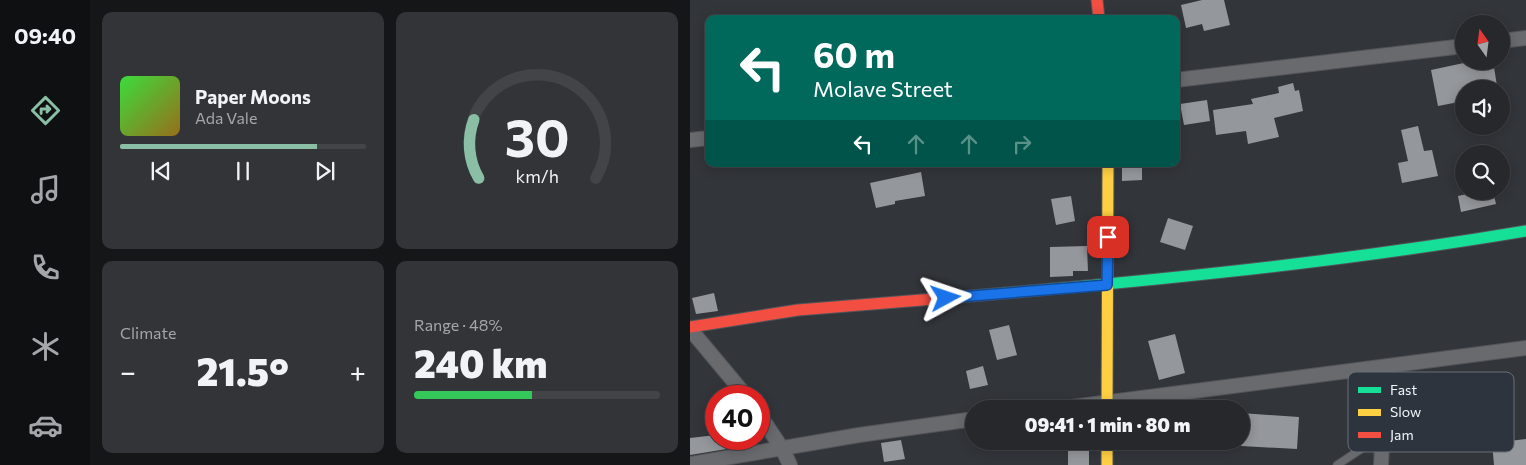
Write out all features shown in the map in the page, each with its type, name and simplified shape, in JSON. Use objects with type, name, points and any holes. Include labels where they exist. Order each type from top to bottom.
[{"type":"street","points":[[1097,0],[1099,15]]},
{"type":"street","points":[[1510,40],[1526,38]]},
{"type":"street","points":[[1180,80],[1455,47]]},
{"type":"street","points":[[690,140],[705,138]]},
{"type":"street","points":[[1107,400],[1108,167]]},
{"type":"street","points":[[690,328],[798,310],[1107,285],[1413,250],[1526,231]]},
{"type":"street","points":[[690,328],[737,385]]},
{"type":"street","points":[[1350,372],[1519,348],[1526,339]]},
{"type":"street","points":[[1386,367],[1386,372]]},
{"type":"street","points":[[1150,400],[1348,372]]},
{"type":"street","points":[[690,464],[783,450],[858,435],[965,420]]},
{"type":"street","points":[[770,430],[790,465]]},
{"type":"street","points":[[1107,450],[1107,465]]},
{"type":"street","points":[[1381,452],[1381,465]]},
{"type":"lane","points":[[1337,465],[1357,452]]},
{"type":"building","points":[[1202,0],[1224,0],[1230,25],[1204,31],[1202,24],[1186,28],[1181,5]]},
{"type":"building","points":[[1455,65],[1455,70],[1494,70],[1496,80],[1455,80],[1455,103],[1438,106],[1431,70]]},
{"type":"building","points":[[1293,83],[1295,91],[1299,90],[1303,111],[1274,118],[1279,137],[1248,144],[1246,131],[1216,135],[1213,110],[1253,104],[1251,99],[1279,93],[1278,87]]},
{"type":"building","points":[[1207,100],[1210,121],[1184,125],[1180,104]]},
{"type":"building","points":[[1418,126],[1424,151],[1432,150],[1438,176],[1402,183],[1398,163],[1408,161],[1401,130]]},
{"type":"building","points":[[1122,167],[1142,167],[1142,180],[1122,181]]},
{"type":"building","points":[[921,172],[925,196],[895,201],[895,204],[876,208],[870,183]]},
{"type":"building","points":[[1071,196],[1075,221],[1056,225],[1051,199]]},
{"type":"building","points":[[1459,200],[1495,200],[1496,204],[1461,212]]},
{"type":"building","points":[[1168,218],[1193,226],[1185,250],[1160,242]]},
{"type":"building","points":[[1087,246],[1088,271],[1073,271],[1073,276],[1050,277],[1050,247]]},
{"type":"building","points":[[714,293],[718,311],[696,314],[692,298]]},
{"type":"building","points":[[1009,325],[1017,355],[997,360],[989,330]]},
{"type":"building","points":[[1175,334],[1185,373],[1159,380],[1148,341]]},
{"type":"building","points":[[983,366],[988,385],[970,389],[966,371]]},
{"type":"building","points":[[1250,414],[1299,417],[1297,449],[1250,446]]},
{"type":"building","points":[[705,436],[705,450],[720,450],[690,455],[690,438]]},
{"type":"building","points":[[1526,439],[1526,465],[1494,465],[1493,452],[1514,452],[1514,440]]},
{"type":"building","points":[[901,440],[905,459],[884,462],[881,443]]},
{"type":"building","points":[[1068,450],[1089,450],[1089,465],[1068,465]]},
{"type":"traffic: fast","points":[[934,299],[1305,263],[1526,231]]},
{"type":"traffic: slow","points":[[1107,400],[1108,167]]},
{"type":"traffic: slow","points":[[1107,450],[1107,465]]},
{"type":"traffic: jam","points":[[1097,0],[1099,15]]},
{"type":"traffic: jam","points":[[690,327],[798,310],[934,299]]},
{"type":"route","points":[[946,298],[1020,290],[1107,285],[1108,237]]}]
